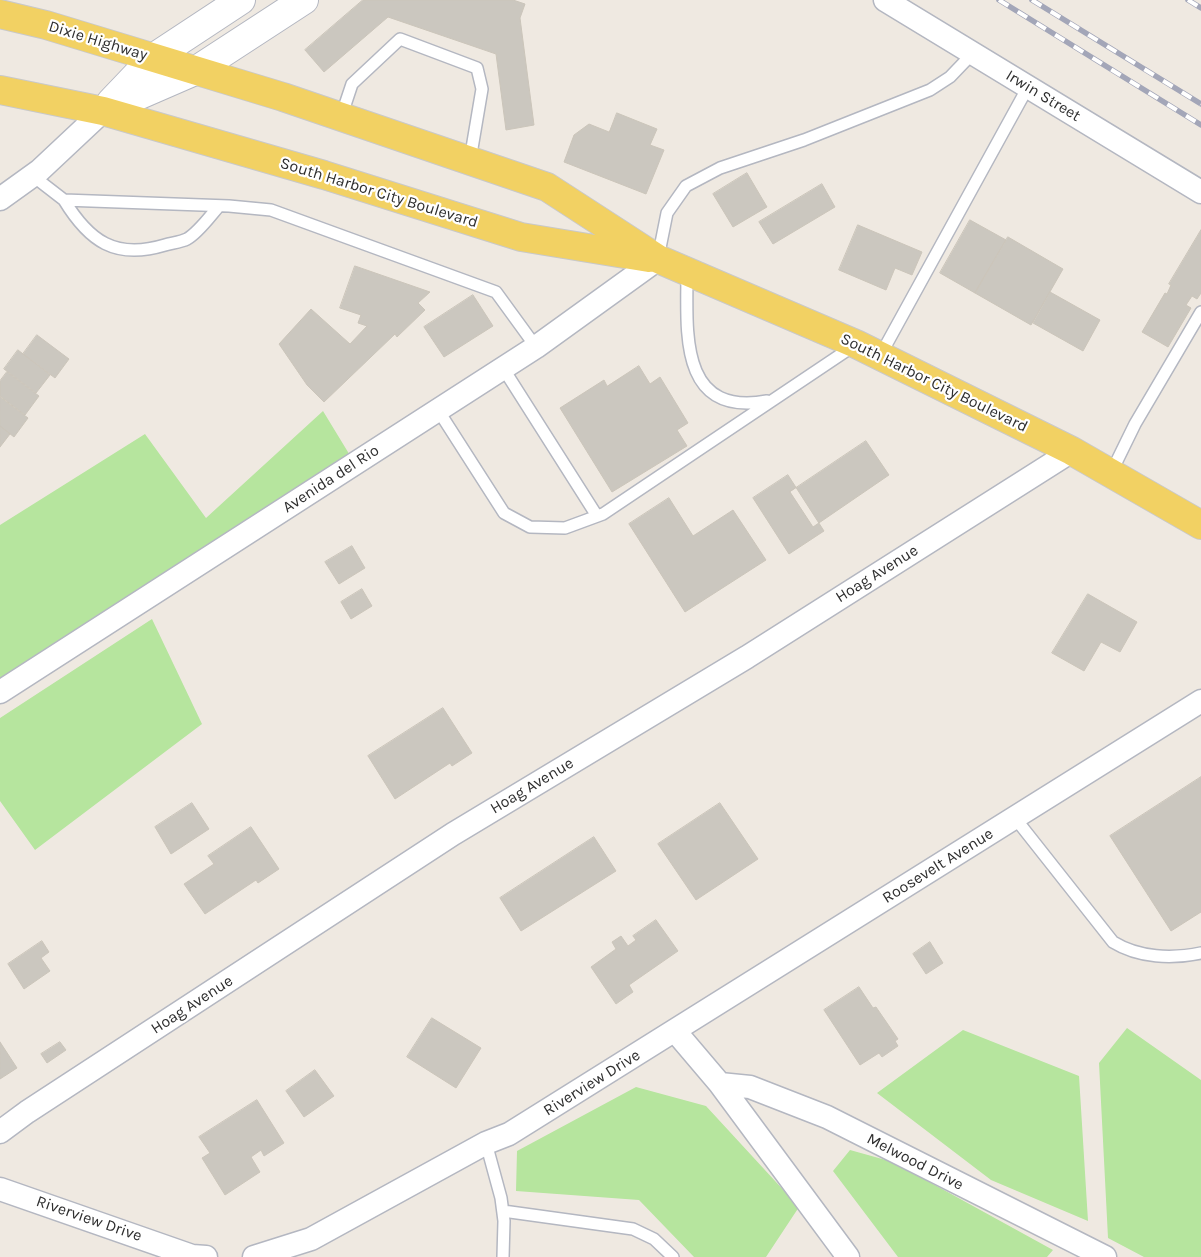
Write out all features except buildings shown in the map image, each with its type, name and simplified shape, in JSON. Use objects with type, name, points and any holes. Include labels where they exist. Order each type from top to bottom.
[{"type":"main road","name":"Dixie Highway","points":[[0,14],[46,25],[195,71]]},
{"type":"main road","name":"South Harbor City Boulevard","points":[[195,71],[341,116],[547,187],[658,259],[856,344],[1072,451],[1201,525]]},
{"type":"main road","points":[[0,90],[103,111]]},
{"type":"main road","name":"South Harbor City Boulevard","points":[[103,111],[324,175],[521,237],[658,259]]},
{"type":"street","points":[[0,199],[32,176],[103,111],[153,58],[241,0]]},
{"type":"street","points":[[103,111],[195,71],[304,0]]},
{"type":"street","name":"Irwin Street","points":[[885,0],[1201,192]]},
{"type":"street","name":"Avenida del Rio","points":[[0,692],[536,347],[658,259]]},
{"type":"street","name":"Hoag Avenue","points":[[0,1132],[36,1106],[453,834],[747,657],[1072,451]]},
{"type":"street","name":"Roosevelt Avenue","points":[[676,1032],[1201,701]]},
{"type":"street","points":[[676,1032],[720,1084],[848,1257]]},
{"type":"street","name":"Riverview Drive","points":[[254,1257],[311,1239],[486,1143],[509,1134],[676,1032]]},
{"type":"street","name":"Melwood Drive","points":[[720,1084],[750,1087],[827,1117],[1105,1257]]},
{"type":"street","name":"Riverview Drive","points":[[0,1188],[192,1256],[206,1257]]},
{"type":"lane","points":[[341,116],[352,84],[400,38],[477,68],[482,89],[470,160]]},
{"type":"lane","points":[[658,259],[667,213],[686,186],[720,168],[804,140],[930,90],[950,76],[973,53]]},
{"type":"lane","points":[[880,356],[1028,87]]},
{"type":"lane","points":[[32,176],[64,200],[78,224],[104,244],[127,250],[153,249],[187,239],[219,206]]},
{"type":"lane","points":[[64,200],[271,210],[496,292],[536,347]]},
{"type":"lane","points":[[686,272],[688,344],[691,360],[699,378],[706,388],[732,401],[760,403],[771,401]]},
{"type":"lane","points":[[1111,473],[1135,424],[1201,312]]},
{"type":"lane","points":[[438,410],[504,514],[530,527],[565,528],[597,516],[856,344]]},
{"type":"lane","points":[[503,368],[597,516]]},
{"type":"lane","points":[[1016,818],[1113,942],[1125,949],[1154,956],[1189,956],[1201,953]]},
{"type":"lane","points":[[486,1143],[503,1210],[502,1257]]},
{"type":"lane","points":[[503,1210],[633,1229],[654,1239],[673,1257]]},
{"type":"green space","points":[[323,411],[351,457],[0,684],[0,525],[145,434],[206,518]]},
{"type":"green space","points":[[152,619],[202,724],[35,850],[0,801],[0,718]]},
{"type":"green space","points":[[1127,1028],[1201,1080],[1201,1257],[1144,1257],[1108,1238],[1099,1063]]},
{"type":"green space","points":[[963,1030],[1079,1076],[1088,1221],[991,1180],[877,1093]]},
{"type":"green space","points":[[636,1087],[706,1106],[799,1207],[766,1257],[694,1257],[639,1200],[516,1191],[517,1151]]},
{"type":"green space","points":[[850,1150],[893,1162],[1053,1250],[1047,1257],[898,1257],[833,1171]]},
{"type":"railway","points":[[999,0],[1201,125]]},
{"type":"railway","points":[[1032,0],[1201,104]]},
{"type":"railway","points":[[1188,0],[1201,8]]}]
